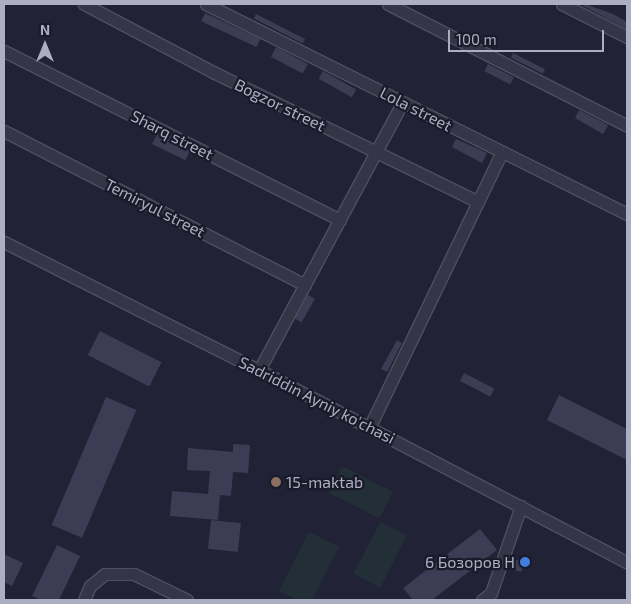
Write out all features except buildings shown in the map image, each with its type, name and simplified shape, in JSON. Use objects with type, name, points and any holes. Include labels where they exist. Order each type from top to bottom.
[{"type":"street","name":"Bogzor street","points":[[84,4],[213,72],[478,202]]},
{"type":"street","name":"Lola street","points":[[206,4],[627,214]]},
{"type":"street","points":[[388,4],[627,126]]},
{"type":"street","points":[[562,4],[627,37]]},
{"type":"street","name":"Sharq street","points":[[4,51],[340,220]]},
{"type":"street","points":[[260,370],[403,102]]},
{"type":"street","name":"Temiryul street","points":[[4,131],[306,285]]},
{"type":"street","points":[[370,426],[502,152]]},
{"type":"street","name":"Sadriddin Ayniy ko'chasi","points":[[4,242],[370,426],[627,562]]},
{"type":"street","points":[[482,600],[491,593],[521,506]]},
{"type":"street","points":[[84,600],[90,586],[104,574],[134,574],[187,600]]},
{"type":"shaded area","points":[[342,466],[393,492],[379,519],[328,493]]},
{"type":"shaded area","points":[[380,522],[407,536],[380,587],[354,574]]},
{"type":"shaded area","points":[[309,532],[339,547],[312,600],[298,600],[279,591]]},
{"type":"place","name":"15-maktab","points":[[276,482]]},
{"type":"place","name":"6 Бозоров Н","points":[[525,562]]}]
